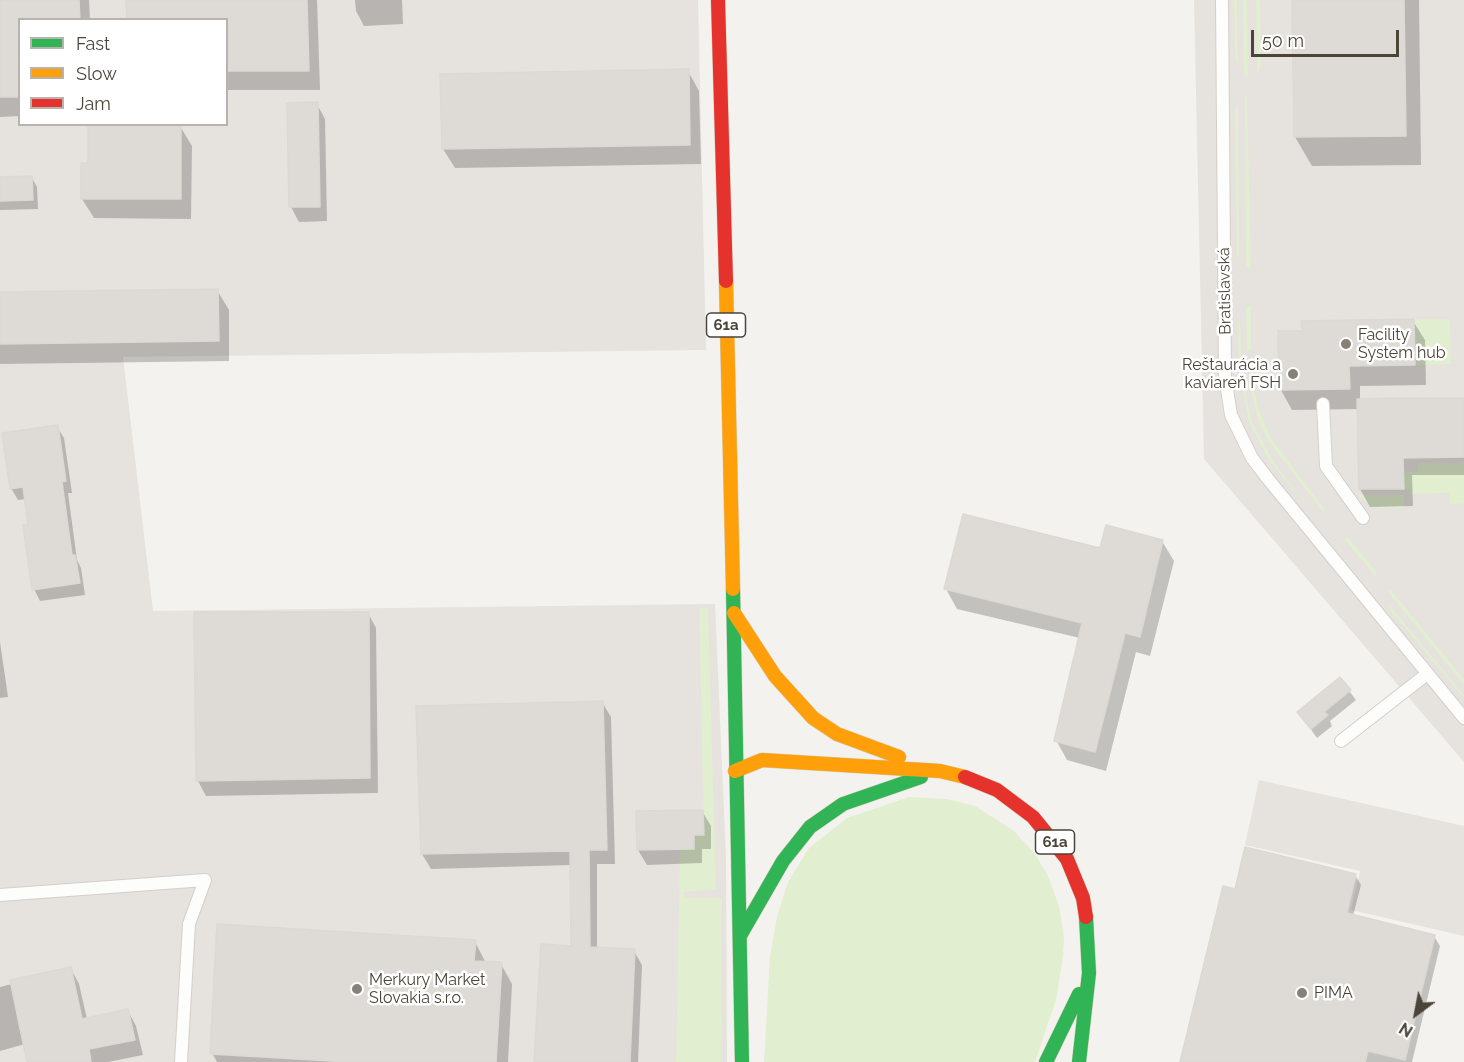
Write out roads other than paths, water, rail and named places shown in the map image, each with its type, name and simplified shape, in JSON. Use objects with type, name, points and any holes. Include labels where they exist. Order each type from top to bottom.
[{"type":"main road","name":"61a","points":[[718,0],[734,613],[735,771],[741,934],[742,1062]]},
{"type":"main road","name":"61a","points":[[734,613],[775,676],[794,700],[813,718],[837,734],[864,746],[940,771]]},
{"type":"main road","name":"61a","points":[[735,771],[762,760],[940,771],[957,774],[996,790],[1033,817],[1067,859],[1083,898],[1087,920],[1089,974],[1097,1035]]},
{"type":"main road","points":[[735,771],[753,780]]},
{"type":"main road","name":"61a","points":[[834,779],[940,771]]},
{"type":"main road","points":[[741,934],[783,861],[810,827],[852,800],[940,771]]},
{"type":"main road","name":"61a","points":[[1046,1062],[1089,974]]},
{"type":"main road","name":"61a","points":[[1066,1062],[1089,974]]},
{"type":"main road","name":"61a","points":[[1079,1062],[1089,974]]},
{"type":"lane","name":"Bratislavská","points":[[1222,0],[1226,376],[1232,415],[1252,458],[1268,479],[1464,718]]},
{"type":"lane","points":[[1323,404],[1326,466],[1363,518]]},
{"type":"lane","points":[[1341,741],[1427,674]]},
{"type":"lane","points":[[0,896],[205,880],[189,924],[181,1062]]},
{"type":"place","name":"Facility System hub","points":[[1346,344]]},
{"type":"place","name":"Reštaurácia a kaviareň FSH","points":[[1293,374]]},
{"type":"place","name":"Merkury Market Slovakia s.r.o.","points":[[357,989]]},
{"type":"place","name":"PIMA","points":[[1302,993]]}]
